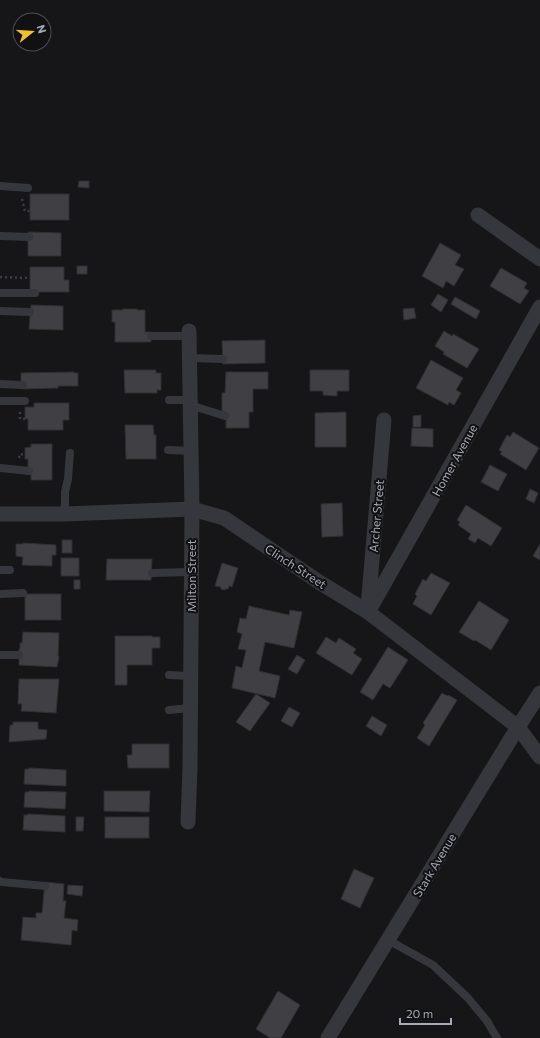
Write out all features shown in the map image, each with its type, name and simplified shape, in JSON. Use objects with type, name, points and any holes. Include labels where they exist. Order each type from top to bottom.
[{"type":"street","points":[[478,215],[540,259]]},
{"type":"street","name":"Homer Avenue","points":[[368,612],[540,307]]},
{"type":"street","name":"Milton Street","points":[[188,822],[192,572],[189,333]]},
{"type":"street","name":"Archer Street","points":[[368,612],[384,420]]},
{"type":"street","name":"Clinch Street","points":[[0,514],[65,514],[192,509],[224,518],[319,582],[368,612],[518,727],[540,757]]},
{"type":"street","name":"Stark Avenue","points":[[328,1038],[540,693]]},
{"type":"lane","points":[[0,186],[28,188]]},
{"type":"lane","points":[[0,236],[29,237]]},
{"type":"lane","points":[[0,293],[35,293]]},
{"type":"lane","points":[[0,311],[30,312]]},
{"type":"lane","points":[[151,336],[189,333]]},
{"type":"lane","points":[[190,358],[223,359]]},
{"type":"lane","points":[[0,384],[23,385]]},
{"type":"lane","points":[[170,400],[190,403],[225,416]]},
{"type":"lane","points":[[0,401],[26,401]]},
{"type":"lane","points":[[168,450],[191,451]]},
{"type":"lane","points":[[65,514],[65,492],[68,479],[70,453]]},
{"type":"lane","points":[[0,468],[29,471]]},
{"type":"lane","points":[[0,570],[10,570]]},
{"type":"lane","points":[[152,573],[192,572]]},
{"type":"lane","points":[[0,594],[23,593]]},
{"type":"lane","points":[[0,655],[19,655]]},
{"type":"lane","points":[[169,675],[191,676]]},
{"type":"lane","points":[[169,710],[190,708]]},
{"type":"lane","points":[[0,881],[45,886]]},
{"type":"lane","points":[[388,940],[433,965],[468,998],[487,1021],[497,1038]]},
{"type":"path","points":[[0,277],[30,278]]},
{"type":"building","points":[[79,181],[89,181],[89,188],[78,187]]},
{"type":"building","points":[[30,194],[69,194],[69,220],[30,220]]},
{"type":"building","points":[[28,232],[61,233],[61,256],[28,256]]},
{"type":"building","points":[[440,243],[461,255],[455,265],[464,269],[454,286],[446,281],[443,288],[422,276]]},
{"type":"building","points":[[77,266],[87,266],[87,274],[77,274]]},
{"type":"building","points":[[30,267],[64,267],[64,280],[69,280],[69,292],[30,292]]},
{"type":"building","points":[[501,268],[527,283],[524,288],[529,291],[520,304],[490,286]]},
{"type":"building","points":[[438,294],[448,300],[441,312],[431,305]]},
{"type":"building","points":[[455,297],[480,311],[476,319],[451,304]]},
{"type":"building","points":[[31,305],[63,306],[63,330],[29,329]]},
{"type":"building","points":[[414,308],[416,318],[404,320],[403,309]]},
{"type":"building","points":[[112,310],[145,310],[145,332],[151,332],[151,342],[115,342],[115,322],[112,322]]},
{"type":"building","points":[[444,331],[452,336],[453,334],[479,349],[467,368],[443,354],[444,352],[435,346]]},
{"type":"building","points":[[265,340],[265,363],[223,364],[222,341]]},
{"type":"building","points":[[431,360],[463,378],[456,390],[461,393],[454,405],[449,402],[448,405],[416,388]]},
{"type":"building","points":[[124,370],[156,370],[156,373],[161,373],[161,390],[157,390],[157,393],[125,393]]},
{"type":"building","points":[[310,370],[349,370],[349,391],[337,391],[337,396],[323,395],[323,391],[310,391]]},
{"type":"building","points":[[226,372],[268,372],[268,389],[253,389],[253,412],[249,412],[249,428],[226,428],[226,412],[222,412],[222,393],[225,393]]},
{"type":"building","points":[[21,373],[78,373],[78,386],[23,389],[21,382]]},
{"type":"building","points":[[34,403],[69,403],[69,420],[63,420],[63,430],[28,430],[28,419],[25,419],[25,407],[34,407]]},
{"type":"building","points":[[346,412],[346,447],[315,447],[315,413]]},
{"type":"building","points":[[421,415],[421,427],[413,427],[413,416]]},
{"type":"building","points":[[125,425],[153,425],[154,435],[156,435],[156,459],[126,459]]},
{"type":"building","points":[[412,428],[433,429],[433,447],[411,446]]},
{"type":"building","points":[[513,432],[539,448],[526,470],[500,454],[502,452],[499,450],[507,435],[510,437]]},
{"type":"building","points":[[31,444],[52,444],[52,480],[31,480],[31,469],[28,469],[28,459],[25,459],[25,448],[31,447]]},
{"type":"building","points":[[490,465],[507,474],[498,491],[481,482]]},
{"type":"building","points":[[530,489],[538,493],[534,503],[526,499]]},
{"type":"building","points":[[342,503],[343,536],[322,537],[321,504]]},
{"type":"building","points":[[466,505],[502,528],[491,546],[478,538],[475,543],[468,539],[471,534],[458,525],[460,522],[457,520]]},
{"type":"building","points":[[62,540],[72,540],[72,553],[62,553]]},
{"type":"building","points":[[16,544],[56,545],[56,555],[52,555],[52,566],[22,565],[23,557],[16,556]]},
{"type":"building","points":[[540,544],[540,560],[533,556]]},
{"type":"building","points":[[61,558],[79,558],[79,576],[61,576]]},
{"type":"building","points":[[107,559],[152,559],[151,580],[106,580]]},
{"type":"building","points":[[222,563],[238,568],[232,587],[229,586],[228,589],[225,590],[221,589],[221,587],[215,586]]},
{"type":"building","points":[[431,573],[450,583],[431,615],[413,604],[417,596],[415,594],[423,579],[426,581]]},
{"type":"building","points":[[74,580],[80,580],[80,589],[74,589]]},
{"type":"building","points":[[25,594],[61,594],[61,620],[25,620]]},
{"type":"building","points":[[479,601],[509,620],[491,650],[459,632]]},
{"type":"building","points":[[249,606],[289,615],[290,610],[302,612],[294,648],[265,642],[259,671],[280,676],[275,698],[232,688],[236,666],[242,668],[246,650],[238,649],[242,634],[237,632],[240,618],[246,619]]},
{"type":"building","points":[[23,632],[59,633],[59,657],[57,667],[19,665],[19,649],[20,643],[22,643]]},
{"type":"building","points":[[115,636],[160,637],[160,648],[152,648],[152,665],[127,665],[127,685],[115,685]]},
{"type":"building","points":[[326,637],[336,643],[339,638],[356,649],[353,653],[362,659],[352,675],[316,653]]},
{"type":"building","points":[[388,647],[408,660],[390,688],[383,684],[373,700],[360,692]]},
{"type":"building","points":[[297,655],[305,660],[297,674],[288,669]]},
{"type":"building","points":[[19,679],[59,679],[56,713],[21,711],[22,704],[18,704]]},
{"type":"building","points":[[442,693],[457,700],[429,746],[417,738],[425,725],[423,723]]},
{"type":"building","points":[[256,694],[270,703],[250,731],[236,722]]},
{"type":"building","points":[[289,707],[300,713],[292,727],[281,721]]},
{"type":"building","points":[[372,716],[387,725],[381,736],[366,726]]},
{"type":"building","points":[[13,722],[38,722],[38,729],[47,730],[46,739],[9,742],[10,725],[13,725]]},
{"type":"building","points":[[132,744],[169,744],[169,768],[128,768],[127,755],[132,755]]},
{"type":"building","points":[[25,769],[66,770],[66,786],[24,784]]},
{"type":"building","points":[[104,791],[150,791],[149,812],[104,811]]},
{"type":"building","points":[[25,792],[66,792],[65,809],[24,807]]},
{"type":"building","points":[[24,815],[65,816],[65,832],[23,830]]},
{"type":"building","points":[[76,817],[84,817],[83,831],[76,831]]},
{"type":"building","points":[[105,817],[149,817],[149,838],[105,838]]},
{"type":"building","points":[[354,869],[374,878],[360,908],[341,899]]},
{"type":"building","points":[[45,882],[64,884],[63,901],[66,901],[64,918],[78,920],[77,931],[72,930],[71,945],[21,940],[23,917],[36,918],[36,913],[42,913]]},
{"type":"building","points":[[68,885],[83,886],[82,896],[67,894]]},
{"type":"building","points":[[278,991],[300,1005],[281,1038],[270,1038],[256,1029]]}]
